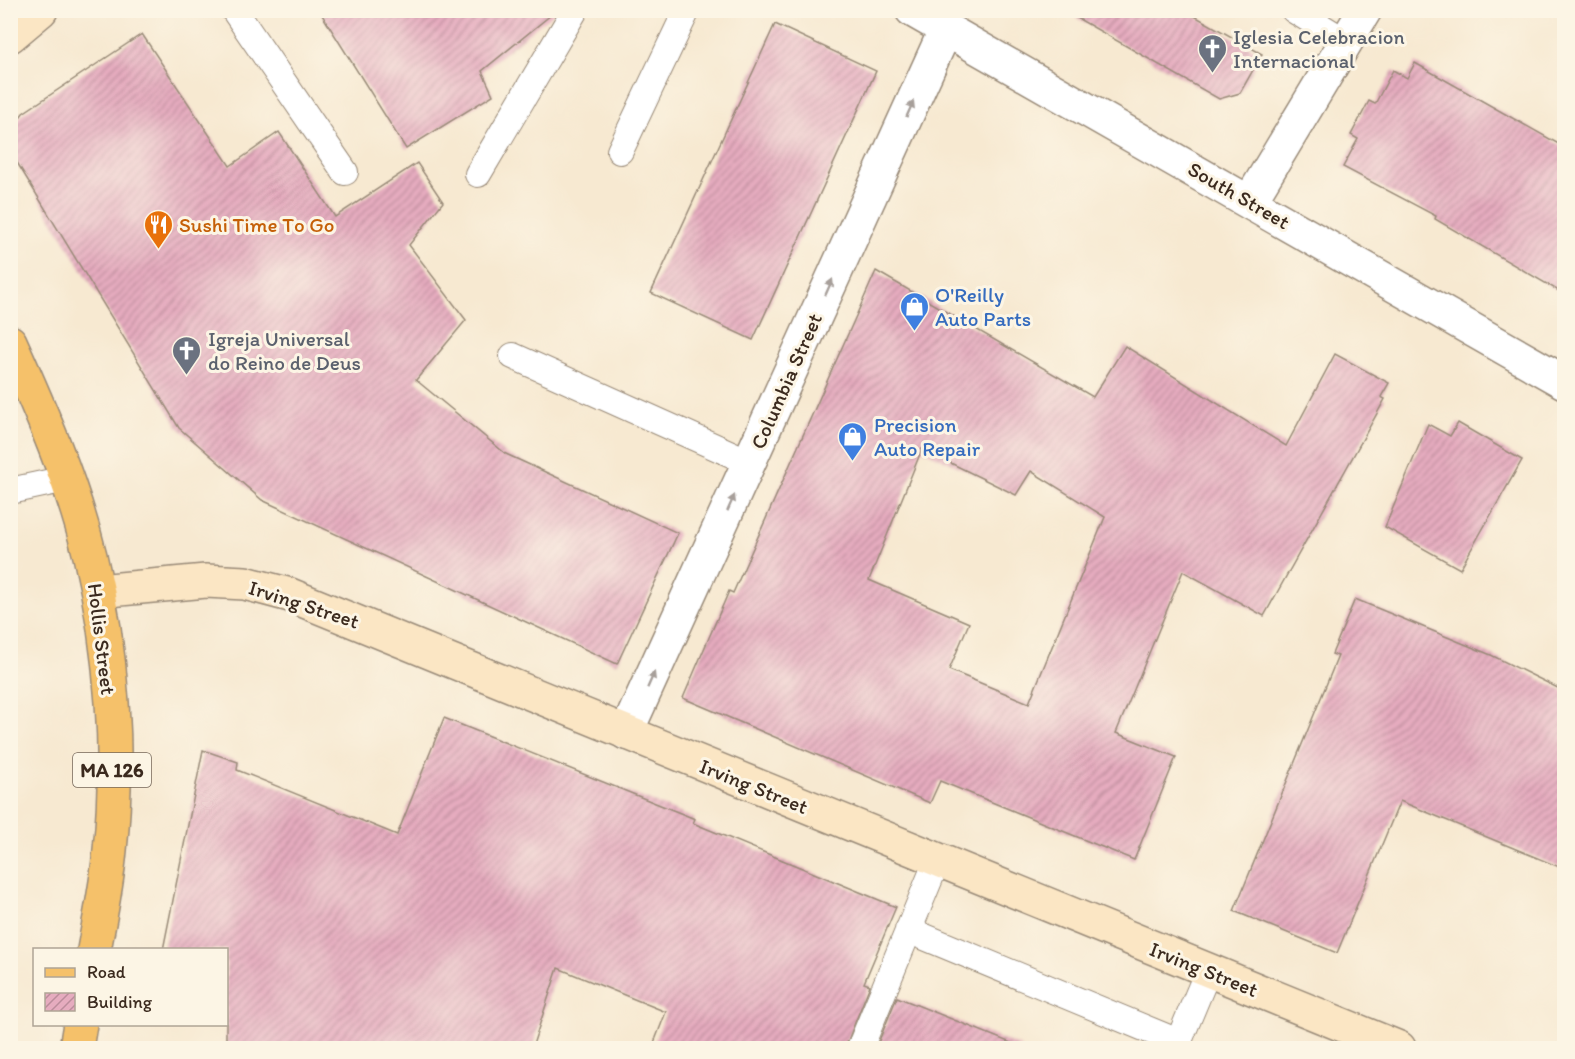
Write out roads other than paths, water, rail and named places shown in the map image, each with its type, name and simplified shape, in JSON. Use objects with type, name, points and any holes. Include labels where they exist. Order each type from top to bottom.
[{"type":"main road","name":"Hollis Street","points":[[10,342],[66,479],[90,555],[98,591],[110,689],[112,762],[110,849],[94,948]]},
{"type":"main road","points":[[76,1048],[80,1026]]},
{"type":"street","points":[[10,36],[41,10]]},
{"type":"street","name":"South Street","points":[[912,10],[1564,382]]},
{"type":"street","points":[[1250,201],[1365,10]]},
{"type":"street","name":"Columbia Street","points":[[626,733],[946,29]]},
{"type":"street","name":"Irving Street","points":[[98,591],[206,581],[245,583],[290,595],[1399,1048]]},
{"type":"lane","points":[[234,10],[345,172]]},
{"type":"lane","points":[[478,174],[575,10]]},
{"type":"lane","points":[[620,151],[687,10]]},
{"type":"lane","points":[[1294,10],[1346,42]]},
{"type":"lane","points":[[513,356],[749,462]]},
{"type":"lane","points":[[10,491],[66,479]]},
{"type":"lane","points":[[860,1048],[938,861]]},
{"type":"lane","points":[[908,930],[1177,1045],[1208,971]]},
{"type":"place","name":"Iglesia Celebracion Internacional","points":[[1212,74]]},
{"type":"place","name":"Sushi Time To Go","points":[[158,250]]},
{"type":"place","name":"O'Reilly Auto Parts","points":[[914,332]]},
{"type":"place","name":"Igreja Universal do Reino de Deus","points":[[187,376]]},
{"type":"place","name":"Precision Auto Repair","points":[[853,462]]}]
